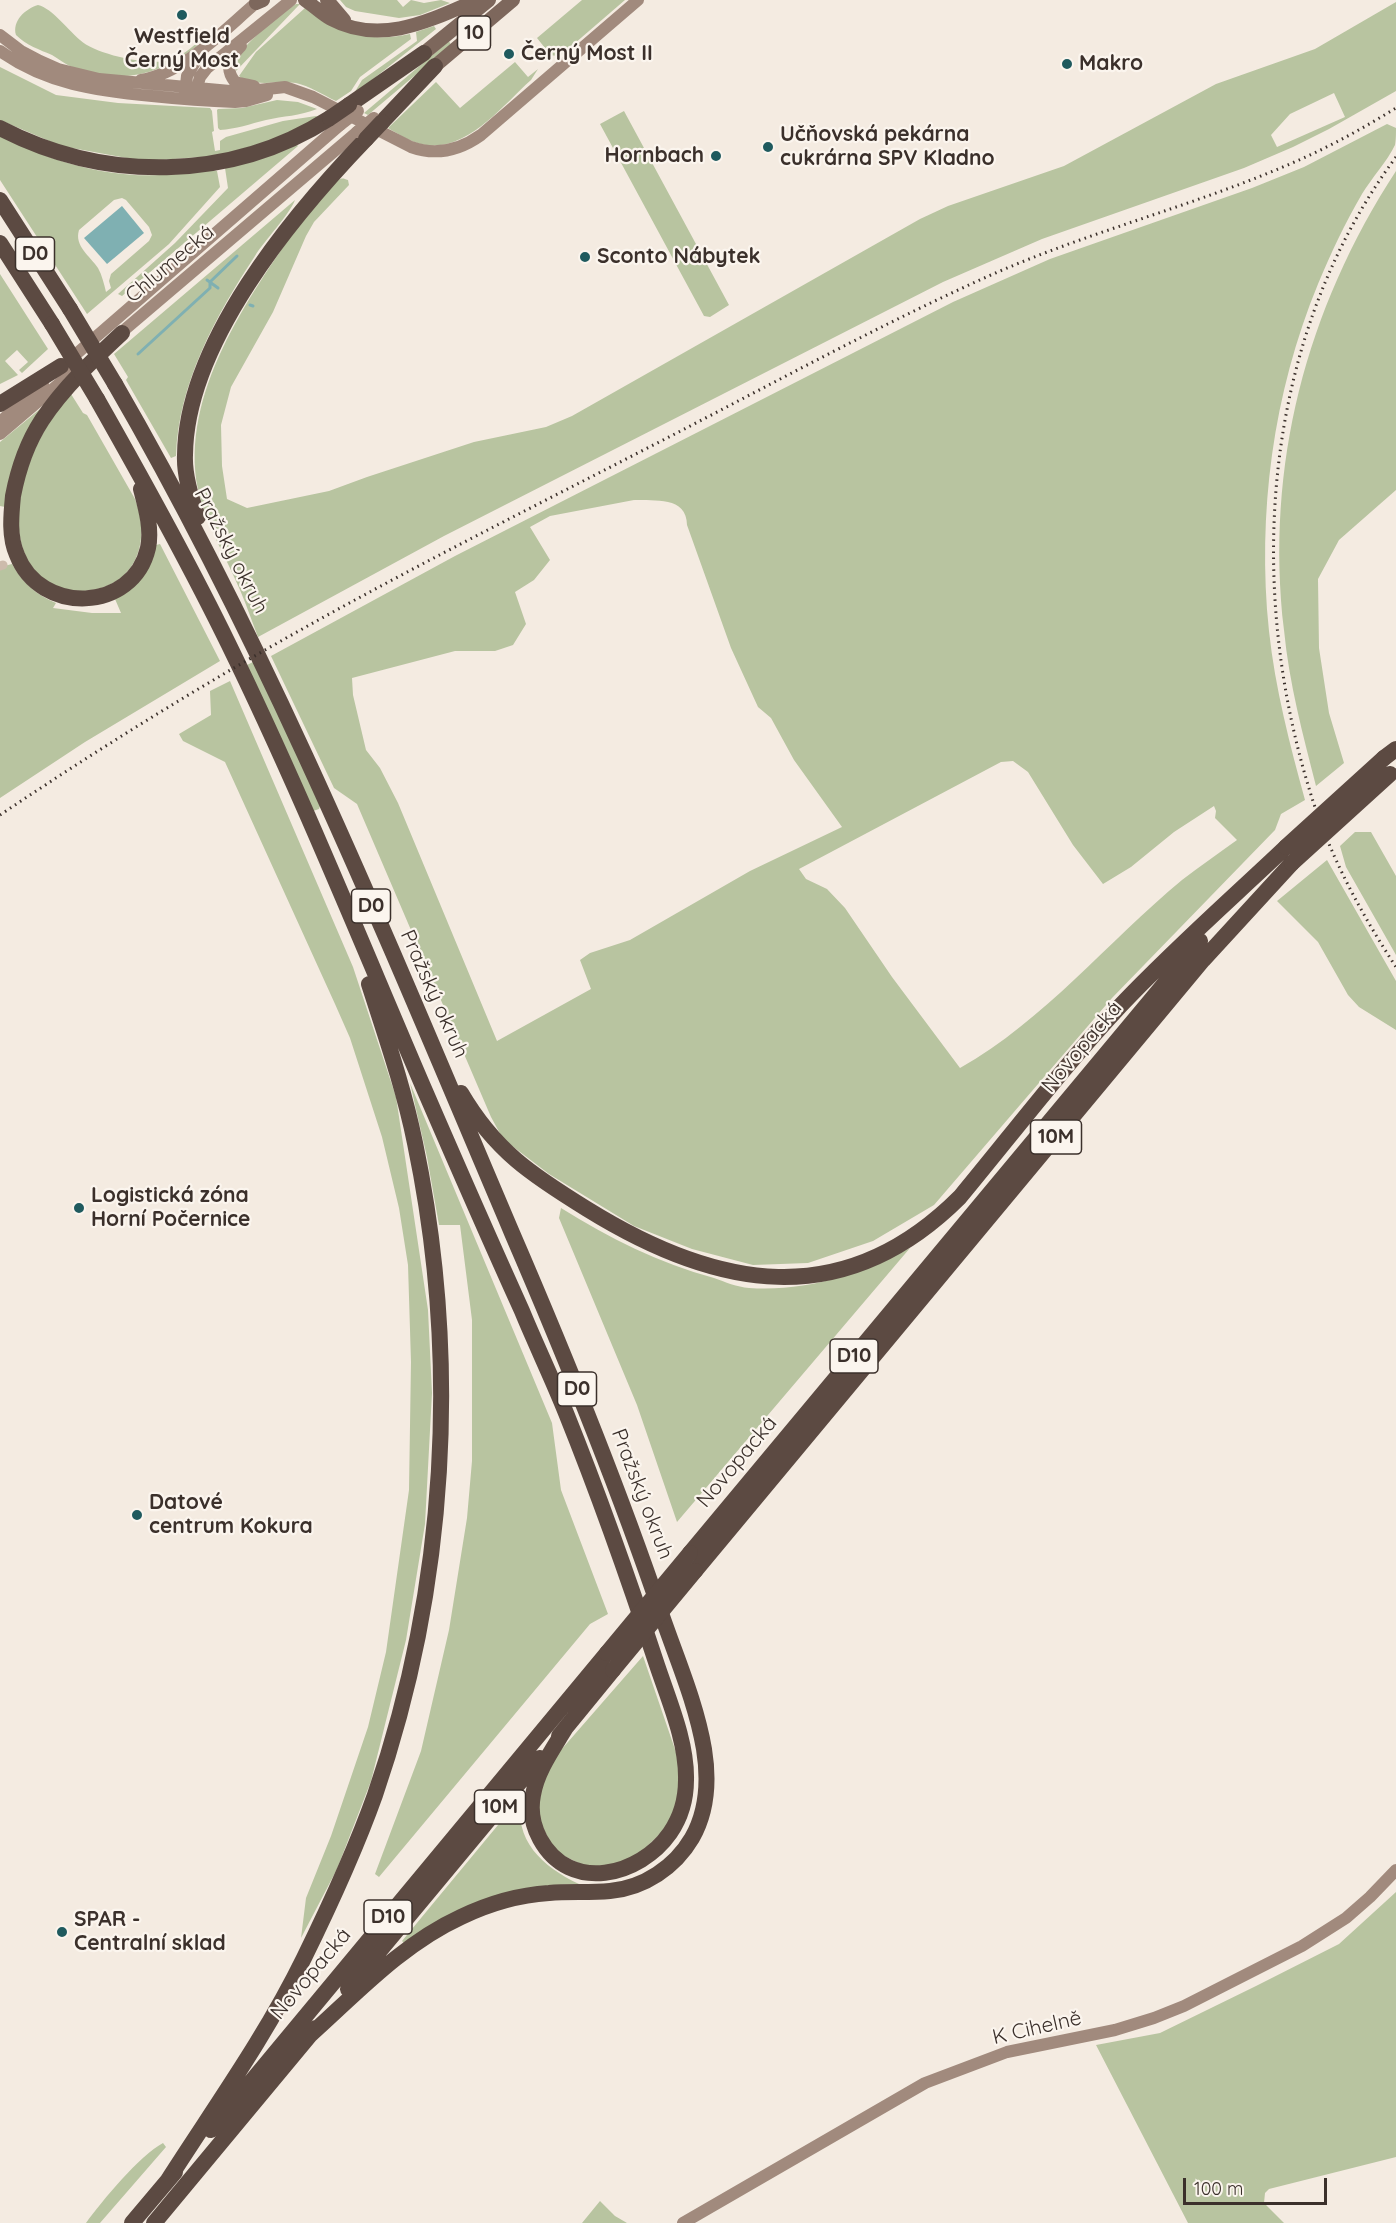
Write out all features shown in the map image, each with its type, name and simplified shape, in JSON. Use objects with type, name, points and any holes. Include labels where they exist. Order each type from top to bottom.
[{"type":"highway","points":[[0,128],[33,144],[77,158],[124,166],[170,168],[210,164],[251,154],[335,122],[429,60]]},
{"type":"highway","points":[[216,566],[195,508],[186,470],[186,431],[199,380],[220,333],[261,266],[304,207],[362,135],[378,120],[429,60]]},
{"type":"highway","name":"Pražský okruh","points":[[0,200],[115,384],[216,566],[291,724],[553,1327],[647,1571],[703,1745],[707,1788],[703,1813],[686,1847],[667,1867],[648,1880],[629,1888],[607,1892],[531,1895],[498,1902],[457,1918],[398,1958],[309,2036]]},
{"type":"highway","name":"Pražský okruh","points":[[0,243],[97,399],[228,643],[301,801],[566,1412],[655,1659],[679,1736],[686,1769],[685,1797],[680,1815],[672,1830],[654,1851],[633,1865],[608,1873],[591,1873],[574,1869],[559,1861],[539,1837],[532,1815],[532,1798],[536,1783],[565,1728]]},
{"type":"highway","points":[[0,262],[52,324]]},
{"type":"highway","points":[[122,333],[80,373],[61,395],[37,429],[23,459],[13,500],[12,533],[18,559],[35,582],[56,595],[84,599],[114,591],[133,576],[145,556],[149,540],[145,505],[136,468]]},
{"type":"highway","points":[[0,404],[61,366]]},
{"type":"highway","name":"Novopacká","points":[[132,2223],[1192,949],[1236,899],[1289,855],[1391,763]]},
{"type":"highway","points":[[430,1041],[469,1107],[497,1144],[542,1180],[591,1211],[636,1238],[698,1264],[733,1273],[762,1276],[819,1275],[884,1254],[918,1234],[942,1216],[1121,1005],[1289,855]]},
{"type":"highway","name":"Novopacká","points":[[154,2223],[1289,855]]},
{"type":"highway","points":[[168,2180],[286,1993],[346,1869],[375,1795],[406,1687],[431,1556],[438,1498],[442,1387],[439,1312],[426,1200],[405,1099],[336,884]]},
{"type":"main road","points":[[305,0],[331,19],[362,30],[381,31],[402,28],[477,0]]},
{"type":"main road","points":[[327,0],[343,20],[362,30]]},
{"type":"main road","name":"10","points":[[429,60],[489,0]]},
{"type":"main road","name":"10","points":[[429,60],[513,0]]},
{"type":"street","points":[[189,99],[195,95],[200,77],[207,68],[291,0]]},
{"type":"street","points":[[0,35],[29,56],[58,69],[91,78],[248,92],[285,87],[303,92],[411,147],[434,152],[455,149],[481,135],[638,0]]},
{"type":"street","points":[[122,82],[146,79],[167,72],[185,62],[260,1]]},
{"type":"street","points":[[258,27],[235,52],[229,69],[235,82],[269,88]]},
{"type":"street","points":[[189,99],[184,87],[190,68],[209,42]]},
{"type":"street","points":[[0,51],[36,72],[78,87],[102,92],[240,102],[279,92],[303,92]]},
{"type":"street","name":"Chlumecká","points":[[0,422],[335,122]]},
{"type":"street","name":"Chlumecká","points":[[0,434],[45,394],[362,135]]},
{"type":"street","name":"K Cihelně","points":[[683,2223],[925,2083],[1007,2052],[1115,2030],[1184,2006],[1302,1946],[1346,1918],[1396,1870]]},
{"type":"green space","points":[[340,0],[397,0],[403,7],[411,0],[424,3],[441,0],[450,3],[420,15],[399,18],[355,11],[346,7]]},
{"type":"green space","points":[[582,0],[625,0],[560,56],[547,55],[549,53],[537,38]]},
{"type":"green space","points":[[1396,2],[1396,91],[1329,129],[1244,168],[1042,239],[943,282],[444,536],[258,637],[243,596],[211,528],[198,489],[195,454],[199,418],[208,383],[240,314],[303,219],[336,181],[348,180],[349,185],[314,222],[273,312],[231,387],[221,425],[222,466],[227,499],[247,508],[329,491],[474,442],[546,427],[572,416],[920,219],[948,206],[1064,166],[1216,84],[1315,49]],"holes":[[[1334,93],[1345,117],[1277,147],[1271,135],[1290,114]]]},
{"type":"green space","points":[[296,4],[300,4],[236,71],[237,59],[247,44]]},
{"type":"green space","points":[[38,5],[55,15],[87,45],[108,54],[156,62],[178,57],[197,43],[198,45],[169,64],[138,74],[106,76],[90,72],[69,66],[16,35],[18,20],[29,9]]},
{"type":"green space","points":[[305,8],[355,33],[380,37],[410,34],[411,39],[360,77],[351,91],[336,101],[296,83],[258,83],[239,76],[256,52]]},
{"type":"green space","points":[[434,26],[436,29],[353,95],[362,80],[417,41],[416,32]]},
{"type":"green space","points":[[449,41],[451,45],[368,115],[364,113]]},
{"type":"green space","points":[[515,62],[528,77],[538,69],[531,80],[509,102],[470,134],[441,145],[426,145],[411,141],[388,128],[436,82],[460,108]]},
{"type":"green space","points":[[0,67],[56,95],[118,103],[210,108],[215,151],[220,150],[220,141],[226,137],[283,121],[316,116],[319,118],[271,141],[216,156],[143,161],[61,146],[0,120]]},
{"type":"green space","points":[[277,100],[298,102],[317,109],[232,129],[220,130],[218,128],[218,109],[242,108]]},
{"type":"green space","points":[[624,111],[729,305],[710,317],[704,316],[600,124]]},
{"type":"green space","points":[[1387,124],[1396,128],[1395,145],[1366,188],[1338,238],[1302,325],[1280,411],[1272,454],[1265,543],[1269,631],[1279,695],[1305,800],[1281,814],[1275,830],[1112,998],[934,1205],[873,1241],[808,1263],[753,1265],[692,1249],[634,1226],[549,1174],[503,1139],[491,1117],[357,804],[334,788],[271,656],[455,556],[953,302],[1050,259],[1252,188],[1304,167]],"holes":[[[634,500],[668,502],[682,509],[731,648],[758,707],[771,718],[794,760],[842,827],[750,871],[630,940],[590,953],[580,960],[591,989],[497,1041],[398,803],[380,768],[366,750],[353,695],[352,678],[455,651],[495,651],[513,645],[526,624],[515,592],[534,580],[550,560],[530,527],[550,516]],[[1013,761],[1028,772],[1073,845],[1103,884],[1131,867],[1174,832],[1214,806],[1215,818],[1237,840],[1182,880],[1154,904],[1048,1004],[991,1049],[960,1068],[892,977],[845,908],[827,889],[806,879],[799,869],[1001,762]]]},
{"type":"green space","points":[[0,136],[57,160],[118,174],[160,175],[217,171],[220,187],[169,244],[87,314],[0,180]],"holes":[[[122,198],[149,227],[152,235],[149,241],[111,274],[109,281],[111,288],[106,292],[98,268],[81,246],[79,230],[114,200]]]},
{"type":"green space","points":[[297,145],[122,296],[118,294],[175,243],[228,188],[225,168]]},
{"type":"green space","points":[[1396,171],[1396,490],[1339,540],[1318,579],[1319,648],[1329,713],[1344,763],[1316,786],[1293,689],[1284,630],[1280,569],[1281,508],[1287,449],[1299,391],[1316,334],[1338,278],[1365,224]]},
{"type":"green space","points":[[295,200],[288,213],[255,256],[213,326],[192,377],[178,429],[176,456],[171,458],[126,380],[128,377],[114,354]]},
{"type":"green space","points":[[0,274],[48,349],[22,373],[19,370],[28,362],[17,350],[5,361],[18,375],[0,384]]},
{"type":"green space","points":[[71,394],[83,413],[87,415],[135,499],[140,516],[141,532],[140,547],[127,573],[115,582],[100,588],[82,591],[62,588],[44,579],[31,565],[23,548],[19,529],[22,489],[34,451],[48,424]]},
{"type":"green space","points":[[40,409],[5,507],[0,506],[0,442]]},
{"type":"green space","points":[[160,544],[220,661],[85,742],[0,798],[0,567],[12,564],[30,587],[56,603],[53,608],[92,613],[121,613],[115,599],[156,545]]},
{"type":"green space","points":[[255,661],[320,806],[319,809],[313,811],[247,665]]},
{"type":"green space","points":[[230,681],[353,967],[396,1097],[428,1310],[432,1393],[425,1524],[406,1640],[371,1781],[337,1869],[301,1938],[306,1898],[331,1836],[368,1727],[386,1652],[409,1490],[411,1362],[408,1265],[399,1208],[382,1137],[350,1038],[225,762],[183,741],[179,734],[211,715],[210,691]]},
{"type":"green space","points":[[1355,832],[1371,832],[1396,876],[1396,955],[1346,867],[1340,846]]},
{"type":"green space","points":[[1327,860],[1396,981],[1396,1030],[1359,1007],[1348,995],[1318,942],[1277,901]]},
{"type":"green space","points":[[410,1083],[552,1423],[561,1490],[608,1614],[590,1624],[379,1877],[375,1874],[421,1751],[449,1630],[467,1518],[472,1461],[472,1320],[460,1225],[439,1225],[427,1157]]},
{"type":"green space","points":[[561,1208],[654,1257],[740,1287],[770,1288],[812,1284],[872,1266],[910,1248],[677,1522],[637,1405],[559,1218]]},
{"type":"green space","points":[[643,1656],[680,1764],[681,1790],[672,1822],[634,1859],[591,1869],[554,1851],[539,1819],[538,1791],[554,1758]]},
{"type":"green space","points":[[522,1796],[520,1812],[522,1826],[533,1850],[554,1869],[579,1884],[559,1885],[404,1943],[402,1941]]},
{"type":"green space","points":[[1396,1892],[1396,2157],[1269,2189],[1265,2193],[1264,2203],[1284,2223],[1188,2223],[1096,2045],[1160,2033],[1339,1944]]},
{"type":"green space","points":[[163,2143],[166,2147],[100,2223],[86,2223],[133,2168]]},
{"type":"green space","points":[[600,2201],[615,2216],[627,2223],[582,2223]]},
{"type":"water","points":[[122,206],[144,233],[107,264],[84,238]]},
{"type":"waterway","points":[[138,354],[210,288],[210,282],[237,256]]},
{"type":"waterway","points":[[207,280],[218,288]]},
{"type":"railway","points":[[0,815],[179,701],[335,611],[862,337],[1021,262],[1220,191],[1299,160],[1349,136],[1396,108]]},
{"type":"railway","points":[[1396,157],[1351,228],[1316,304],[1292,384],[1278,467],[1274,550],[1278,634],[1291,717],[1312,798],[1328,842],[1348,886],[1396,967]]},
{"type":"place","name":"Westfield Černý Most","points":[[182,15]]},
{"type":"place","name":"Černý Most II","points":[[509,54]]},
{"type":"place","name":"Makro","points":[[1067,64]]},
{"type":"place","name":"Učňovská pekárna cukrárna SPV Kladno","points":[[768,147]]},
{"type":"place","name":"Hornbach","points":[[716,156]]},
{"type":"place","name":"Sconto Nábytek","points":[[585,257]]},
{"type":"place","name":"Logistická zóna Horní Počernice","points":[[79,1208]]},
{"type":"place","name":"Datové centrum Kokura","points":[[137,1515]]},
{"type":"place","name":"SPAR - Centralní sklad","points":[[62,1932]]}]
